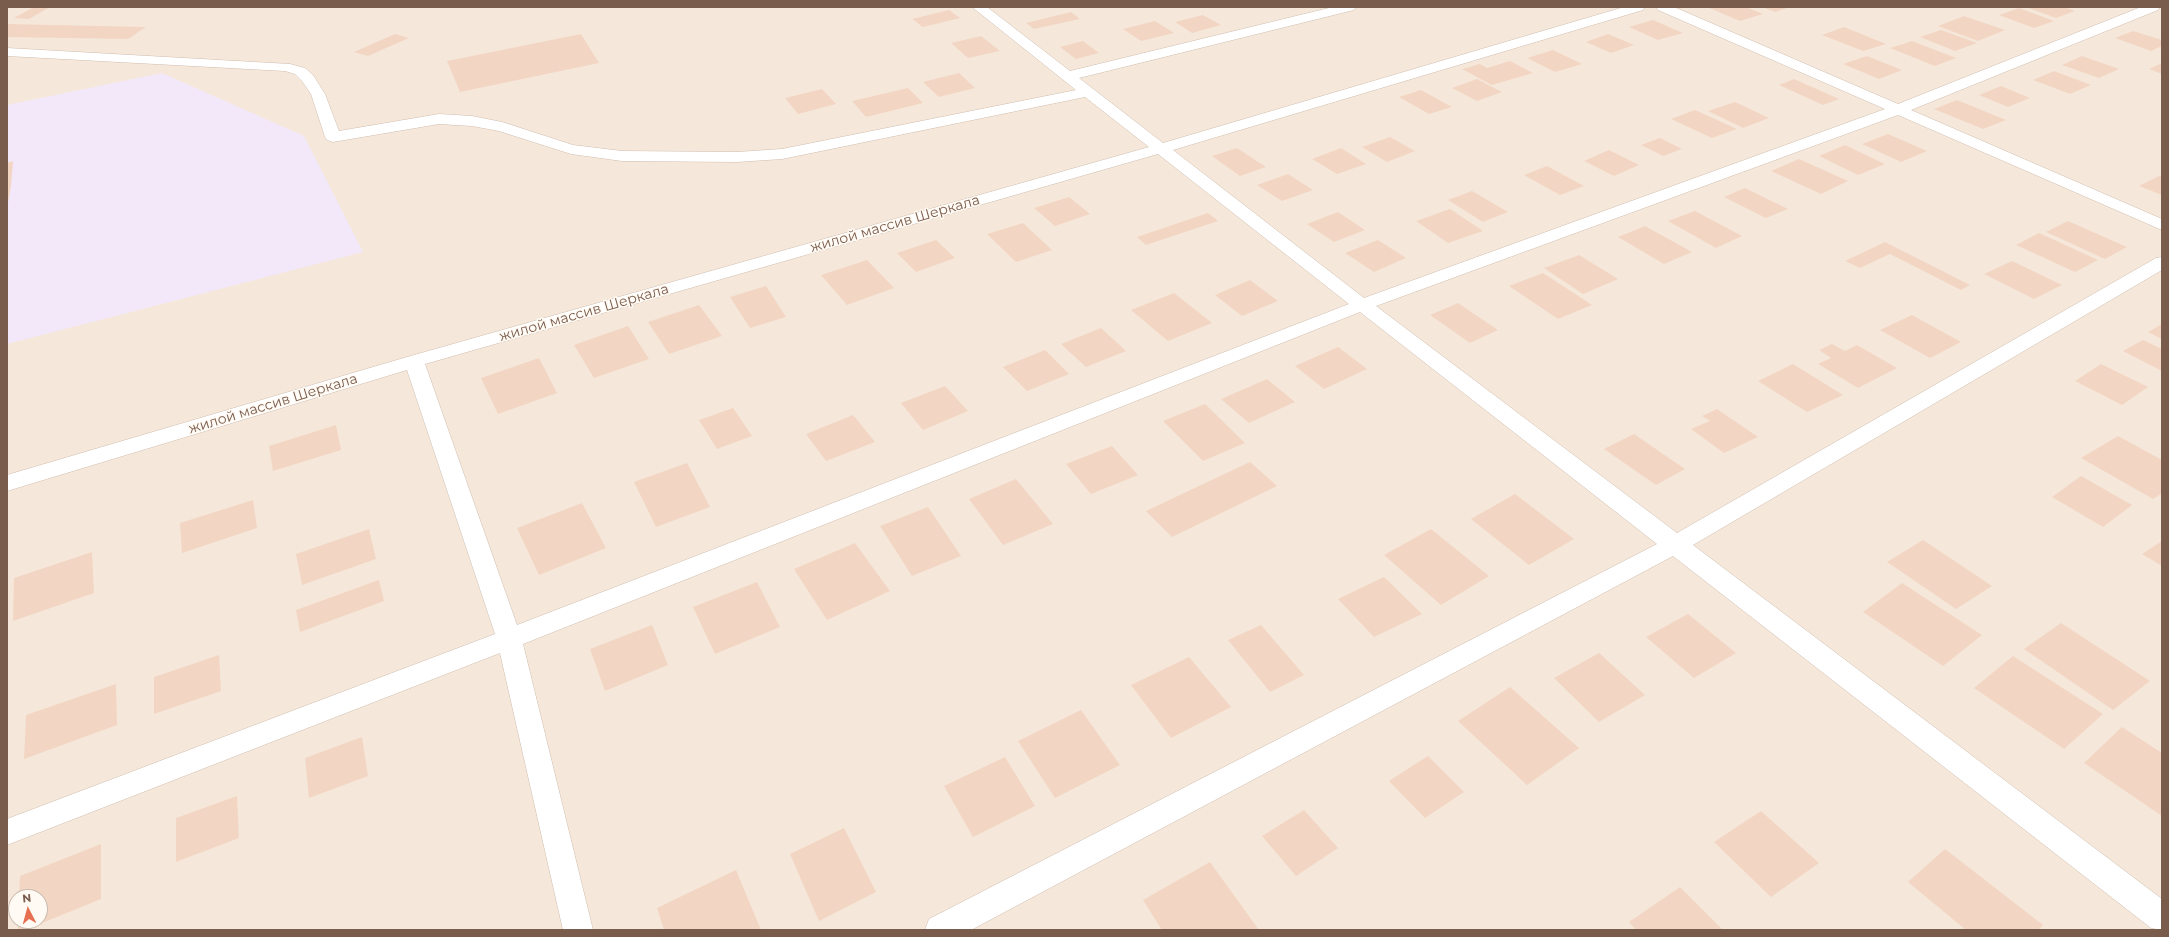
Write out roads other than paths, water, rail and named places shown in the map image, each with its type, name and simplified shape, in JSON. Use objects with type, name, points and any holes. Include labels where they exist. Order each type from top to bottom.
[{"type":"street","points":[[979,7],[1362,305],[2162,919],[2151,930]]},
{"type":"street","points":[[1068,76],[1349,7]]},
{"type":"street","name":"жилой массив Шеркала","points":[[7,483],[414,361],[1162,148],[1638,7]]},
{"type":"street","points":[[1663,7],[1900,109],[2162,225]]},
{"type":"street","points":[[7,832],[509,639],[1362,305],[1900,109],[2153,7]]},
{"type":"street","points":[[7,52],[285,67],[300,71],[308,78],[318,94],[333,137],[439,119],[472,121],[502,127],[572,149],[622,156],[737,157],[782,154],[1088,92]]},
{"type":"street","points":[[940,930],[1675,545],[2162,262]]},
{"type":"street","points":[[414,361],[509,639],[578,930]]}]
